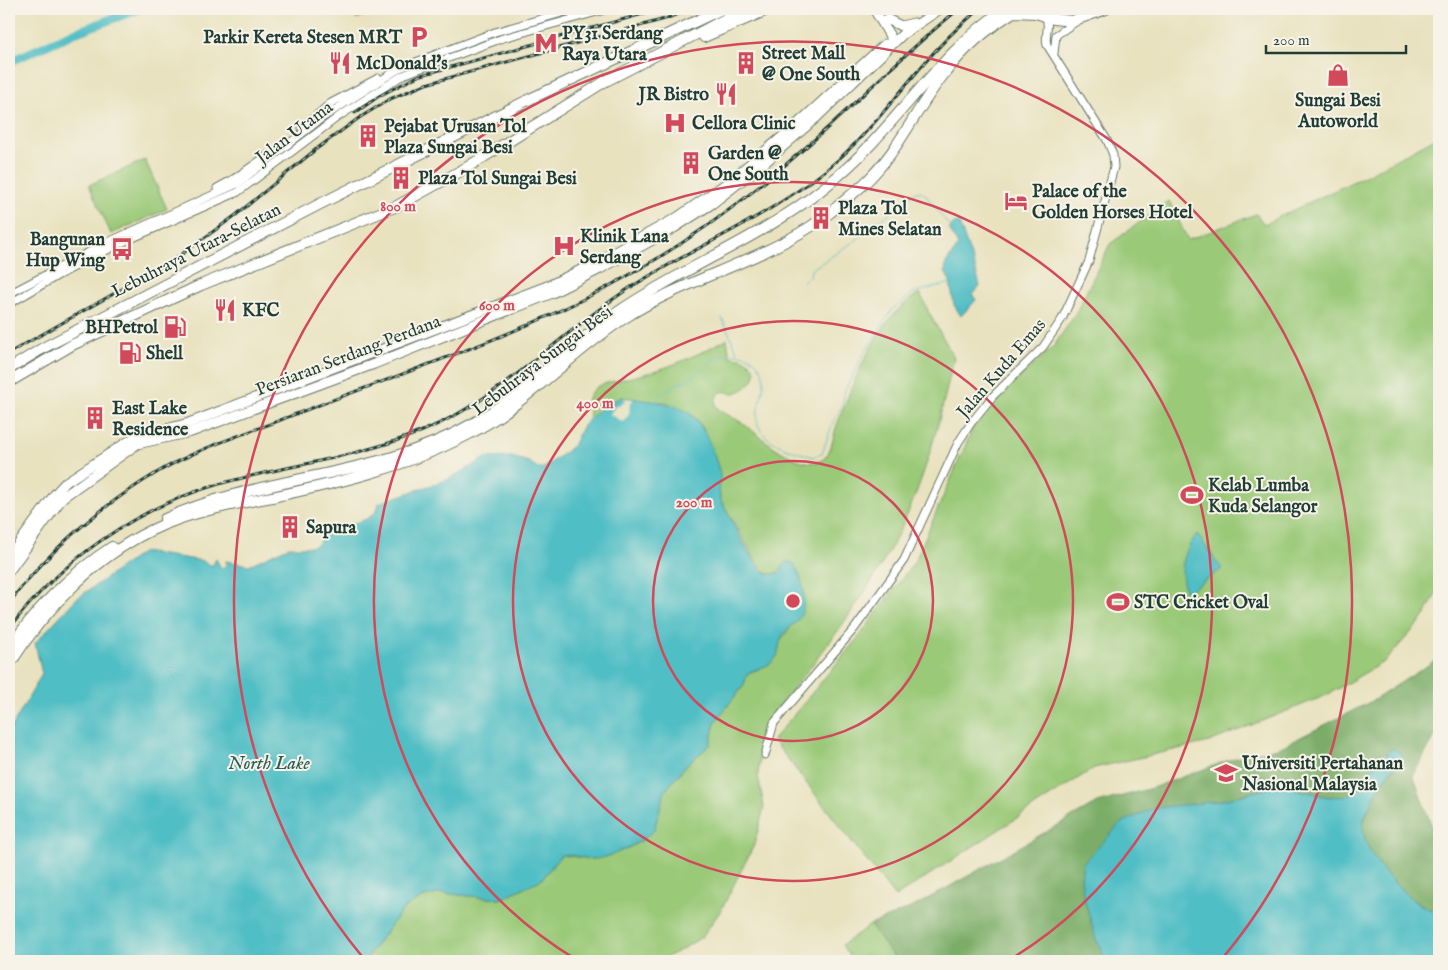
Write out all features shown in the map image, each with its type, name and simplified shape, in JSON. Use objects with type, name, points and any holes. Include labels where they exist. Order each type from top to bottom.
[{"type":"highway","name":"Lebuhraya Utara–Selatan","points":[[9,369],[52,343],[401,164],[565,82],[722,9]]},
{"type":"highway","points":[[681,41],[745,9]]},
{"type":"highway","points":[[681,41],[700,38],[768,9]]},
{"type":"highway","points":[[1012,10],[1048,12],[1060,20],[1078,20],[1106,9]]},
{"type":"highway","name":"Lebuhraya Sungai Besi","points":[[9,649],[44,604],[74,576],[133,534],[186,509],[218,498],[370,465],[432,442],[479,420],[508,400],[582,339],[624,308],[778,219],[827,186],[897,118],[957,48],[1012,10]]},
{"type":"highway","name":"Lebuhraya Sungai Besi","points":[[9,665],[46,614],[75,585],[119,550],[151,530],[166,523],[235,503],[273,497],[379,471],[444,446],[503,414],[573,356],[639,309],[809,228],[842,204],[878,170],[894,152],[942,76],[952,64],[1012,10]]},
{"type":"highway","name":"Lebuhraya Utara–Selatan","points":[[9,382],[72,345],[201,285],[397,206],[466,168],[604,82],[681,41]]},
{"type":"main road","points":[[874,9],[896,38]]},
{"type":"main road","points":[[879,48],[884,37],[885,22],[882,9]]},
{"type":"main road","name":"Persiaran Serdang Perdana","points":[[815,113],[879,48],[940,9]]},
{"type":"main road","points":[[885,22],[901,26],[919,22]]},
{"type":"main road","name":"Persiaran Serdang Perdana","points":[[9,556],[59,488],[87,467],[135,437],[190,423],[557,291],[656,239],[725,194],[896,38]]},
{"type":"main road","name":"Persiaran Serdang Perdana","points":[[9,571],[63,497],[137,444],[190,432],[403,347]]},
{"type":"street","name":"Jalan Utama","points":[[9,294],[108,242],[237,184],[322,118],[390,73],[424,58],[495,32],[576,9]]},
{"type":"street","name":"Jalan Utama","points":[[9,304],[57,276],[121,243],[238,192],[338,117],[403,76],[502,38],[608,9]]},
{"type":"street","name":"Jalan Kuda Emas","points":[[765,755],[774,722],[855,628],[904,560],[958,443],[970,423],[992,397],[1043,348],[1062,319],[1089,261],[1114,167],[1113,155],[1106,140],[1044,37],[1047,30],[1048,12]]},
{"type":"street","points":[[1047,30],[1054,22],[1060,20]]},
{"type":"street","points":[[1054,56],[1053,47],[1056,35],[1078,20]]},
{"type":"green space","points":[[351,9],[379,9],[356,19]]},
{"type":"green space","name":"Kelab Lumba Kuda Selangor","points":[[1439,136],[1439,588],[1423,619],[1385,661],[1327,695],[1209,742],[1094,768],[895,897],[773,740],[861,634],[915,561],[973,428],[1001,395],[1053,347],[1075,315],[1110,244],[1169,201],[1188,240],[1256,214],[1264,224],[1367,175]]},
{"type":"green space","points":[[145,160],[167,209],[111,234],[89,185]]},
{"type":"green space","points":[[920,293],[954,357],[937,429],[922,476],[904,522],[868,587],[824,649],[777,709],[768,724],[760,751],[758,776],[764,807],[754,845],[721,910],[703,936],[683,949],[658,961],[364,961],[404,908],[424,897],[441,893],[500,899],[542,879],[561,855],[593,859],[630,847],[643,840],[659,810],[665,791],[687,764],[710,745],[715,722],[743,686],[748,673],[759,669],[802,612],[803,590],[794,564],[787,562],[776,573],[766,573],[756,561],[721,500],[718,490],[719,471],[703,428],[694,416],[666,402],[643,402],[622,397],[605,405],[590,418],[588,401],[592,391],[605,384],[652,372],[677,363],[727,339],[730,357],[740,358],[749,362],[755,371],[755,376],[749,385],[740,391],[718,394],[716,407],[742,423],[781,452],[803,461],[813,462],[822,460],[830,449],[843,408],[869,351],[892,317],[905,303]]},
{"type":"green space","name":"Universiti Pertahanan Nasional Malaysia","points":[[1439,658],[1439,729],[1413,775],[1439,846],[1439,912],[1426,907],[1404,892],[1385,873],[1369,852],[1364,841],[1362,832],[1366,814],[1383,783],[1401,758],[1385,753],[1356,790],[1347,796],[1328,797],[1280,785],[1196,805],[1083,893],[1096,940],[1101,947],[1103,961],[897,961],[870,925],[915,906],[1097,803],[1152,788],[1232,759],[1281,747],[1374,700]]},
{"type":"green space","points":[[870,925],[897,961],[853,961],[842,945]]},
{"type":"water","points":[[954,223],[959,223],[980,286],[973,295],[976,300],[961,316],[954,305],[950,281],[945,272],[946,263],[958,246],[949,228]]},
{"type":"water","name":"North Lake","points":[[622,397],[675,406],[687,411],[696,419],[704,431],[719,470],[721,500],[754,561],[767,574],[780,572],[785,563],[792,562],[799,574],[804,596],[800,617],[782,637],[775,659],[769,664],[748,673],[743,686],[715,722],[710,745],[687,764],[665,791],[654,830],[649,835],[634,845],[598,859],[561,855],[542,879],[500,899],[441,893],[424,897],[404,908],[364,961],[9,961],[9,732],[42,674],[35,643],[76,599],[143,552],[204,561],[210,565],[213,565],[216,559],[221,568],[226,566],[226,561],[249,565],[288,547],[312,547],[318,544],[327,530],[366,519],[372,515],[379,503],[449,479],[486,458],[511,457],[529,462],[538,468],[544,468],[573,446],[582,427],[590,418],[605,405]]},
{"type":"water","points":[[1197,534],[1222,569],[1186,593],[1182,577],[1183,562],[1188,548]]},
{"type":"water","points":[[1393,748],[1401,753],[1400,757],[1382,782],[1365,816],[1363,828],[1365,840],[1380,866],[1401,889],[1421,905],[1439,912],[1439,961],[1352,961],[1352,959],[1334,959],[1333,961],[1103,961],[1101,947],[1096,940],[1083,893],[1081,878],[1083,863],[1121,823],[1154,808],[1219,801],[1280,785],[1328,797],[1347,796],[1356,790],[1371,769]]},
{"type":"pier","points":[[624,398],[633,399],[630,402],[629,414],[623,422],[610,414],[615,407],[626,402]]},
{"type":"waterway","points":[[9,62],[74,33],[139,9]]},
{"type":"waterway","points":[[803,281],[810,276],[811,270],[859,238],[914,193],[920,191],[925,194],[950,227]]},
{"type":"waterway","points":[[657,402],[657,398],[661,394],[693,376],[714,359],[720,356],[740,354],[757,363],[764,377],[757,417],[758,425],[762,432],[772,441],[785,448],[813,457],[822,454],[833,422],[842,406],[845,390],[867,348],[892,310],[913,293],[952,283]]},
{"type":"waterway","points":[[722,318],[738,353]]},
{"type":"railway","points":[[355,113],[379,96],[418,76],[661,9]]},
{"type":"railway","points":[[9,353],[175,259],[236,215],[315,150],[359,118],[390,99],[426,84],[665,19],[691,9]]},
{"type":"railway","points":[[9,603],[41,565],[77,530],[116,499],[172,464],[217,444],[460,352],[550,315],[594,294],[679,245],[720,217],[779,170],[959,9]]},
{"type":"railway","points":[[9,629],[52,581],[76,559],[130,522],[158,507],[188,494],[219,484],[374,448],[399,440],[453,417],[480,401],[628,289],[763,213],[815,179],[857,141],[942,44],[980,9]]},
{"type":"place","name":"Parkir Kereta Stesen MRT","points":[[419,37]]},
{"type":"place","name":"PY31 Serdang Raya Utara","points":[[546,43]]},
{"type":"place","name":"McDonald's","points":[[340,63]]},
{"type":"place","name":"Street Mall @ One South","points":[[746,63]]},
{"type":"place","name":"Sungai Besi Autoworld","points":[[1338,75]]},
{"type":"place","name":"JR Bistro","points":[[726,94]]},
{"type":"place","name":"Cellora Clinic","points":[[675,123]]},
{"type":"place","name":"Pejabat Urusan Tol Plaza Sungai Besi","points":[[368,136]]},
{"type":"place","name":"Garden @ One South","points":[[691,163]]},
{"type":"place","name":"Plaza Tol Sungai Besi","points":[[401,178]]},
{"type":"place","name":"Palace of the Golden Horses Hotel","points":[[1016,201]]},
{"type":"place","name":"Plaza Tol Mines Selatan","points":[[821,218]]},
{"type":"place","name":"Klinik Lana Serdang","points":[[564,246]]},
{"type":"place","name":"Bangunan Hup Wing","points":[[122,249]]},
{"type":"place","name":"KFC","points":[[225,310]]},
{"type":"place","name":"BHPetrol","points":[[175,327]]},
{"type":"place","name":"Shell","points":[[130,353]]},
{"type":"place","name":"East Lake Residence","points":[[95,418]]},
{"type":"place","name":"Kelab Lumba Kuda Selangor","points":[[1192,495]]},
{"type":"place","name":"Sapura","points":[[290,527]]},
{"type":"place","name":"STC Cricket Oval","points":[[1118,602]]},
{"type":"place","name":"Universiti Pertahanan Nasional Malaysia","points":[[1226,773]]}]
